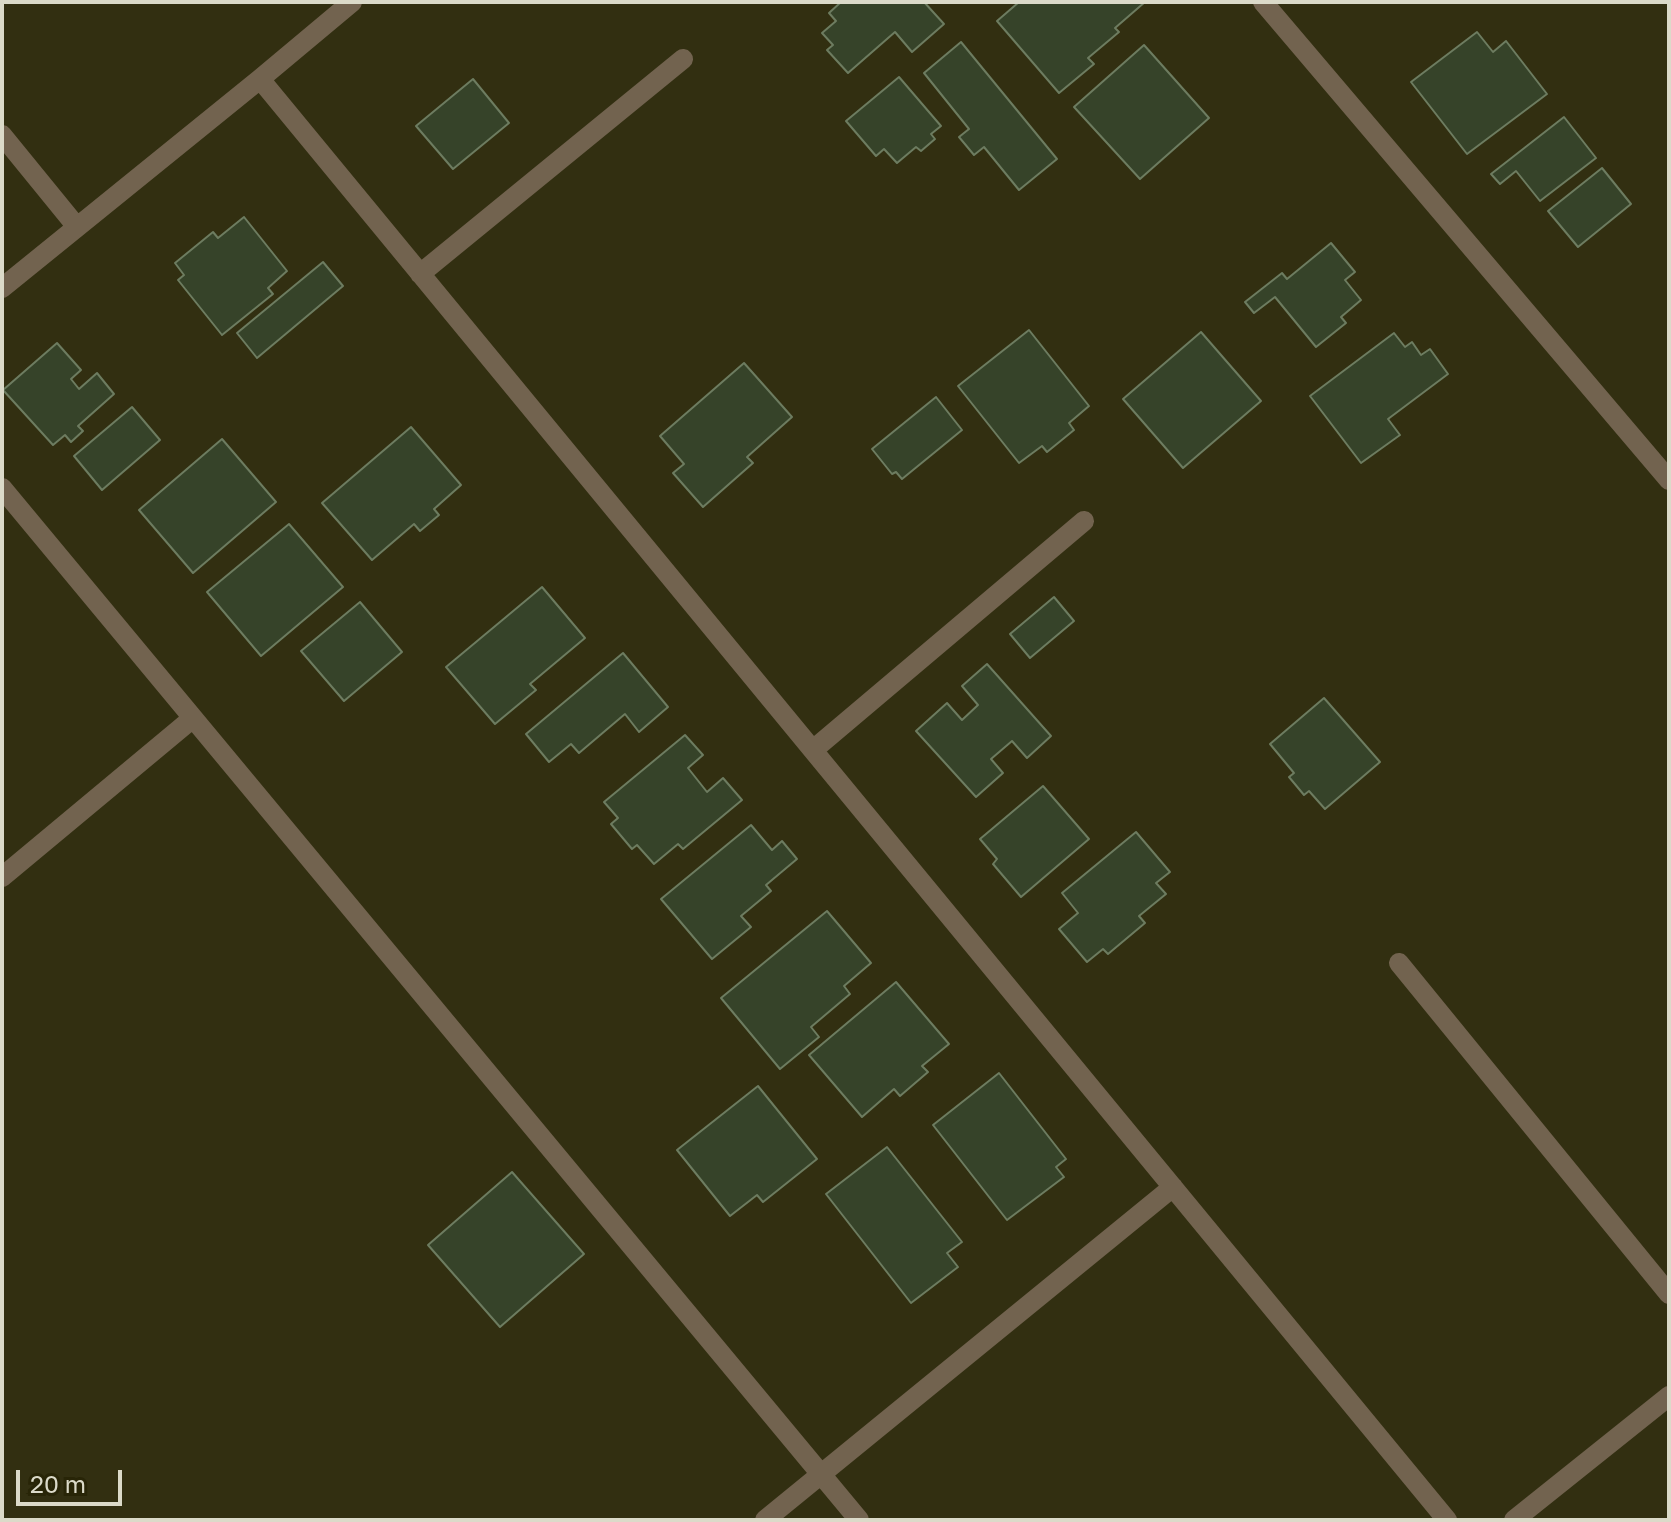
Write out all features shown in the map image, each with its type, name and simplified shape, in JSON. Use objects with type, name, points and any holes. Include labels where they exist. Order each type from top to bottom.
[{"type":"street","points":[[2,288],[352,2]]},
{"type":"street","points":[[1263,2],[1669,480]]},
{"type":"street","points":[[420,274],[683,59]]},
{"type":"street","points":[[260,79],[1447,1520]]},
{"type":"street","points":[[2,135],[77,227]]},
{"type":"street","points":[[2,488],[859,1520]]},
{"type":"street","points":[[813,750],[1084,521]]},
{"type":"street","points":[[2,877],[193,718]]},
{"type":"street","points":[[1399,963],[1669,1294]]},
{"type":"street","points":[[765,1520],[1173,1187]]},
{"type":"street","points":[[1514,1520],[1669,1396]]},
{"type":"building","points":[[841,2],[924,2],[944,24],[912,52],[895,32],[848,73],[827,50],[833,45],[822,33],[836,21],[829,13]]},
{"type":"building","points":[[1019,2],[1145,2],[1115,28],[1119,32],[1088,58],[1094,64],[1059,93],[997,21]]},
{"type":"building","points":[[1477,32],[1493,52],[1506,41],[1547,94],[1467,154],[1411,82]]},
{"type":"building","points":[[961,42],[1057,159],[1019,190],[984,147],[974,155],[959,137],[969,129],[924,73]]},
{"type":"building","points":[[1144,45],[1209,118],[1140,179],[1074,107]]},
{"type":"building","points":[[899,77],[941,126],[931,134],[935,139],[921,151],[916,147],[897,163],[884,149],[876,156],[846,121]]},
{"type":"building","points":[[473,79],[509,123],[453,169],[416,126]]},
{"type":"building","points":[[1564,117],[1596,158],[1540,201],[1516,171],[1500,184],[1491,174]]},
{"type":"building","points":[[1602,168],[1631,204],[1578,247],[1548,211]]},
{"type":"building","points":[[244,217],[287,271],[268,288],[273,294],[222,335],[178,280],[184,275],[175,263],[213,232],[218,238]]},
{"type":"building","points":[[1331,243],[1355,272],[1345,280],[1361,300],[1341,317],[1346,323],[1316,347],[1275,297],[1254,313],[1245,302],[1282,273],[1287,279]]},
{"type":"building","points":[[323,262],[343,286],[257,358],[237,333]]},
{"type":"building","points":[[1029,330],[1089,406],[1069,423],[1074,430],[1047,452],[1042,446],[1019,463],[958,386]]},
{"type":"building","points":[[1201,332],[1261,401],[1183,468],[1123,399]]},
{"type":"building","points":[[1394,333],[1405,347],[1412,342],[1421,355],[1430,349],[1448,374],[1388,419],[1400,435],[1361,463],[1310,396]]},
{"type":"building","points":[[57,343],[81,370],[71,379],[79,389],[97,373],[114,394],[78,426],[83,431],[71,442],[65,435],[53,445],[3,390]]},
{"type":"building","points":[[744,363],[792,417],[747,457],[753,463],[703,507],[673,473],[684,464],[660,436]]},
{"type":"building","points":[[936,397],[962,430],[902,479],[896,472],[892,474],[872,449]]},
{"type":"building","points":[[132,407],[160,440],[102,490],[74,456]]},
{"type":"building","points":[[411,427],[461,485],[434,509],[439,515],[420,531],[414,524],[372,560],[322,503]]},
{"type":"building","points":[[222,439],[276,502],[193,573],[139,510]]},
{"type":"building","points":[[289,524],[343,587],[261,656],[207,592]]},
{"type":"building","points":[[542,587],[585,638],[530,684],[536,690],[495,724],[446,667]]},
{"type":"building","points":[[1054,597],[1074,621],[1030,658],[1010,634]]},
{"type":"building","points":[[360,602],[402,652],[344,701],[301,651]]},
{"type":"building","points":[[623,653],[668,707],[639,732],[625,714],[579,753],[571,744],[549,762],[526,734]]},
{"type":"building","points":[[987,664],[1051,736],[1027,758],[1012,741],[991,759],[1003,773],[976,797],[916,731],[947,703],[962,720],[978,705],[962,686]]},
{"type":"building","points":[[1324,698],[1380,762],[1325,809],[1309,791],[1304,795],[1289,777],[1294,773],[1270,744]]},
{"type":"building","points":[[685,735],[703,755],[688,768],[707,792],[723,778],[742,800],[683,849],[678,844],[654,864],[637,845],[632,849],[611,824],[618,818],[604,802]]},
{"type":"building","points":[[1043,786],[1089,839],[1021,897],[993,864],[997,859],[980,839]]},
{"type":"building","points":[[751,825],[772,850],[782,841],[797,859],[766,885],[771,891],[741,916],[751,927],[712,959],[661,899]]},
{"type":"building","points":[[1136,832],[1170,872],[1156,883],[1166,894],[1139,916],[1145,923],[1108,954],[1103,949],[1087,962],[1059,929],[1078,913],[1062,893]]},
{"type":"building","points":[[827,911],[871,963],[844,986],[850,994],[811,1027],[819,1037],[780,1069],[721,998]]},
{"type":"building","points":[[896,982],[949,1044],[922,1066],[928,1072],[900,1096],[894,1089],[862,1117],[809,1055]]},
{"type":"building","points":[[999,1073],[1066,1159],[1056,1167],[1064,1177],[1007,1220],[933,1125]]},
{"type":"building","points":[[758,1086],[817,1159],[763,1202],[757,1195],[730,1216],[677,1150]]},
{"type":"building","points":[[887,1147],[962,1242],[947,1253],[958,1267],[911,1303],[826,1194]]},
{"type":"building","points":[[512,1172],[584,1254],[500,1327],[428,1245]]}]
